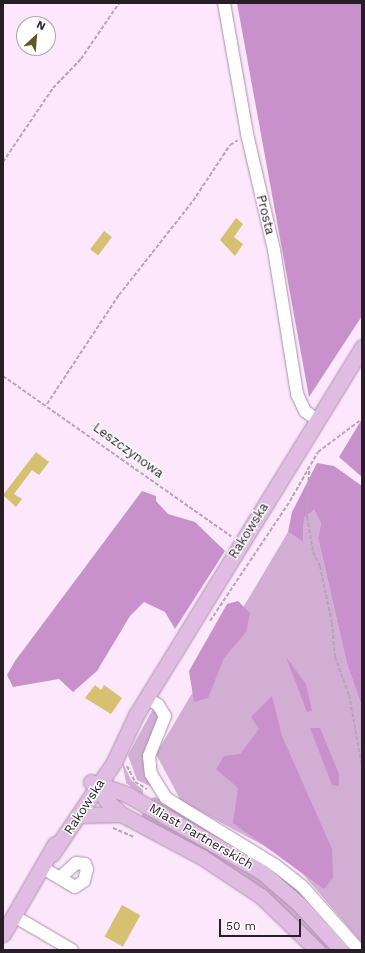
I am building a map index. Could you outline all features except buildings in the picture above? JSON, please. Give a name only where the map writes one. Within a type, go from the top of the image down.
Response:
[{"type":"main road","name":"Rakowska","points":[[52,854],[81,815],[94,784],[117,738],[136,715],[147,698],[362,347]]},
{"type":"main road","name":"Rakowska","points":[[3,934],[94,784],[120,761],[136,715]]},
{"type":"main road","name":"Miast Partnerskich","points":[[120,761],[115,779],[128,795]]},
{"type":"main road","name":"Miast Partnerskich","points":[[94,784],[128,795],[262,872],[299,904],[341,950]]},
{"type":"main road","name":"Miast Partnerskich","points":[[94,784],[106,800],[121,814],[242,882],[291,922],[317,950]]},
{"type":"main road","points":[[81,815],[121,814]]},
{"type":"street","name":"Prosta","points":[[224,3],[247,134],[274,250],[297,394],[305,411],[317,420]]},
{"type":"street","points":[[147,698],[158,705],[165,716],[149,756],[151,774],[166,798],[275,865],[302,886],[359,950]]},
{"type":"street","points":[[43,868],[75,887],[80,884],[87,874],[85,864],[76,864],[60,878]]},
{"type":"street","points":[[14,916],[72,950]]},
{"type":"path","points":[[3,162],[53,88],[81,59],[119,3]]},
{"type":"path","points":[[47,404],[119,295],[188,207],[230,144],[247,134]]},
{"type":"path","name":"Leszczynowa","points":[[3,376],[47,404],[241,543]]},
{"type":"path","points":[[208,623],[309,470],[318,452],[362,419]]},
{"type":"path","points":[[309,470],[307,517],[313,552],[320,566],[332,623],[335,657],[348,695],[362,766]]},
{"type":"path","points":[[120,761],[135,782],[150,790]]},
{"type":"path","points":[[127,833],[141,840]]},
{"type":"shaded area","points":[[237,3],[362,3],[362,316],[309,397]]},
{"type":"shaded area","points":[[362,419],[362,477],[339,457]]},
{"type":"shaded area","points":[[317,463],[334,466],[362,486],[362,707],[347,664],[318,538],[321,523],[314,510],[304,518],[303,542],[288,532],[292,512]]},
{"type":"shaded area","points":[[142,491],[156,496],[156,501],[168,514],[195,522],[225,551],[175,629],[165,612],[144,602],[130,616],[97,671],[73,692],[59,679],[13,687],[7,675],[15,661]]},
{"type":"shaded area","points":[[314,510],[321,523],[318,538],[347,664],[362,707],[362,943],[303,874],[270,849],[181,801],[156,754],[288,532],[303,542],[304,518]]},
{"type":"shaded area","points":[[238,601],[250,613],[246,632],[224,658],[208,698],[194,702],[189,671],[227,604]]},
{"type":"shaded area","points":[[286,657],[306,684],[312,711],[307,712]]},
{"type":"shaded area","points":[[272,696],[282,736],[332,849],[333,878],[324,889],[233,823],[238,788],[216,769],[224,756],[240,754],[259,729],[251,717]]},
{"type":"shaded area","points":[[154,707],[160,714],[150,745],[152,787],[137,780],[128,755]]},
{"type":"shaded area","points":[[310,728],[320,728],[339,774],[339,786],[332,785]]},
{"type":"shaded area","points":[[122,761],[131,780],[143,790],[143,795],[126,783]]},
{"type":"shaded area","points":[[155,797],[227,836],[302,892],[354,950],[348,950],[301,897],[241,851],[150,799]]},
{"type":"shaded area","points":[[144,810],[256,877],[295,909],[332,950],[324,950],[317,941],[141,817]]}]
